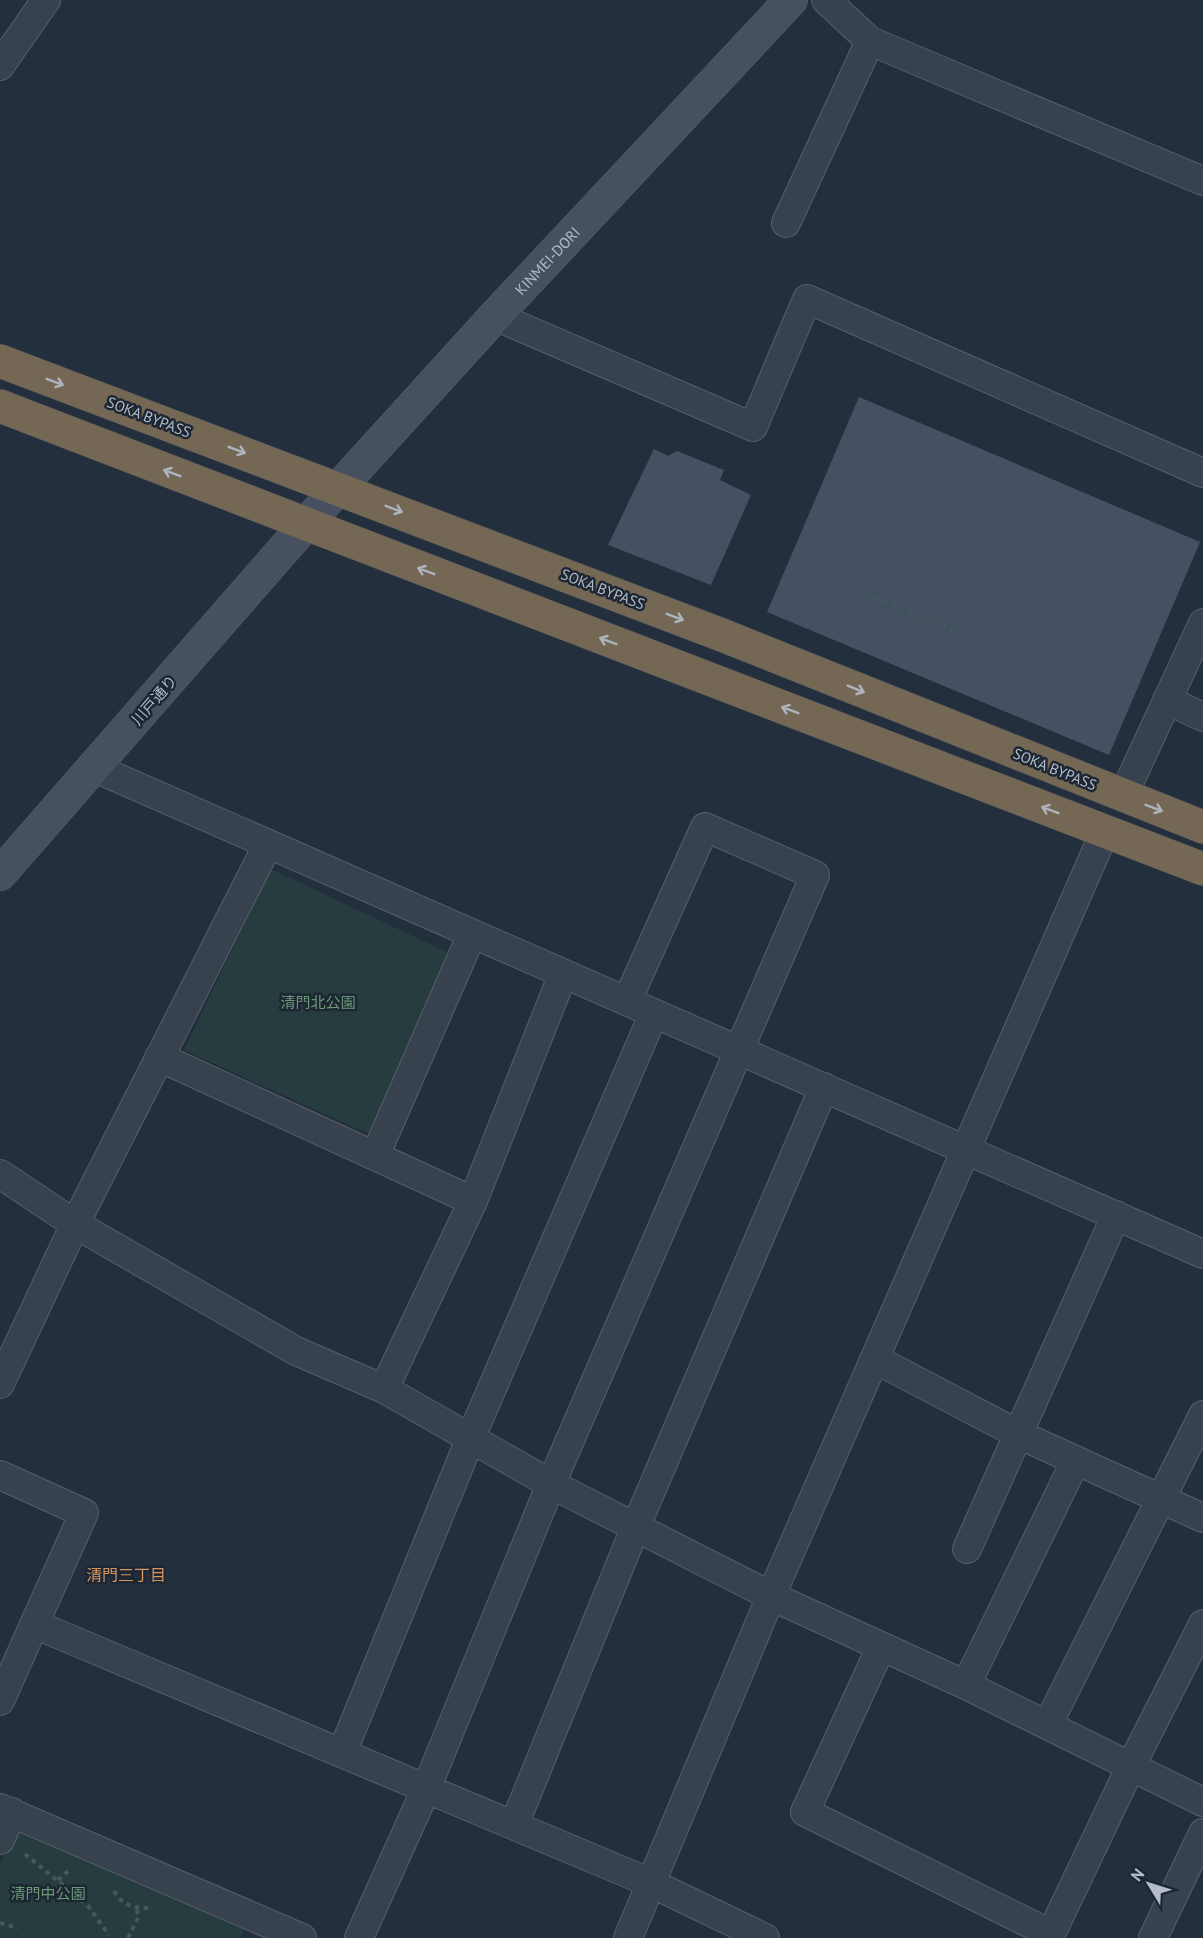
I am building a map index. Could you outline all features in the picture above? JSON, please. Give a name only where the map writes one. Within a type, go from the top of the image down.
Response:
[{"type":"highway","name":"SOKA BYPASS","points":[[0,361],[340,488],[722,635],[1203,827]]},
{"type":"highway","points":[[0,406],[1203,869]]},
{"type":"street","points":[[0,66],[46,0]]},
{"type":"street","name":"KINMEI-DORI","points":[[305,525],[495,316],[791,0]]},
{"type":"street","points":[[826,0],[870,40],[1203,181]]},
{"type":"street","points":[[786,223],[870,40]]},
{"type":"street","points":[[495,316],[753,427],[807,299],[1203,473]]},
{"type":"street","name":"川戸通り","points":[[0,874],[305,525]]},
{"type":"street","points":[[1123,796],[1203,623]]},
{"type":"street","points":[[1167,700],[1203,717]]},
{"type":"street","points":[[95,768],[966,1148],[1203,1254]]},
{"type":"street","points":[[359,1938],[426,1789],[550,1484],[816,875],[705,827],[627,1001]]},
{"type":"street","points":[[628,1938],[771,1596],[1105,831]]},
{"type":"street","points":[[0,1384],[75,1224],[268,844]]},
{"type":"street","points":[[375,1156],[472,934]]},
{"type":"street","points":[[384,1389],[473,1201],[563,974]]},
{"type":"street","points":[[342,1753],[471,1437],[654,1013]]},
{"type":"street","points":[[159,1057],[473,1201]]},
{"type":"street","points":[[514,1825],[636,1526],[824,1087]]},
{"type":"street","points":[[0,1174],[75,1224],[296,1351],[384,1389],[550,1484],[771,1596],[1048,1724],[1203,1802]]},
{"type":"street","points":[[967,1549],[1020,1435],[1116,1215]]},
{"type":"street","points":[[875,1359],[1020,1435],[1203,1518]]},
{"type":"street","points":[[1048,1724],[1203,1415]]},
{"type":"street","points":[[966,1685],[1076,1460]]},
{"type":"street","points":[[0,1475],[84,1513],[0,1701]]},
{"type":"street","points":[[34,1624],[514,1825],[651,1884],[765,1938]]},
{"type":"street","points":[[881,1647],[805,1812],[1051,1934],[1131,1766],[1203,1624]]},
{"type":"street","points":[[4,1823],[264,1931],[302,1938]]},
{"type":"street","points":[[1153,1938],[1203,1833]]},
{"type":"path","points":[[867,594],[963,635]]},
{"type":"path","points":[[4,1823],[21,1851],[88,1906],[109,1935]]},
{"type":"path","points":[[128,1938],[140,1916],[136,1908]]},
{"type":"path","points":[[0,1923],[18,1928]]},
{"type":"green space","name":"清門北公園","points":[[271,869],[451,954],[369,1134],[184,1050]]},
{"type":"green space","name":"清門中公園","points":[[15,1828],[244,1929],[241,1938],[0,1938],[0,1864]]},
{"type":"building","points":[[859,397],[1200,542],[1109,755],[767,612]]},
{"type":"building","points":[[654,449],[668,456],[677,451],[724,470],[720,480],[751,495],[711,585],[608,545]]},
{"type":"district","name":"清門三丁目","points":[[126,1575]]}]
